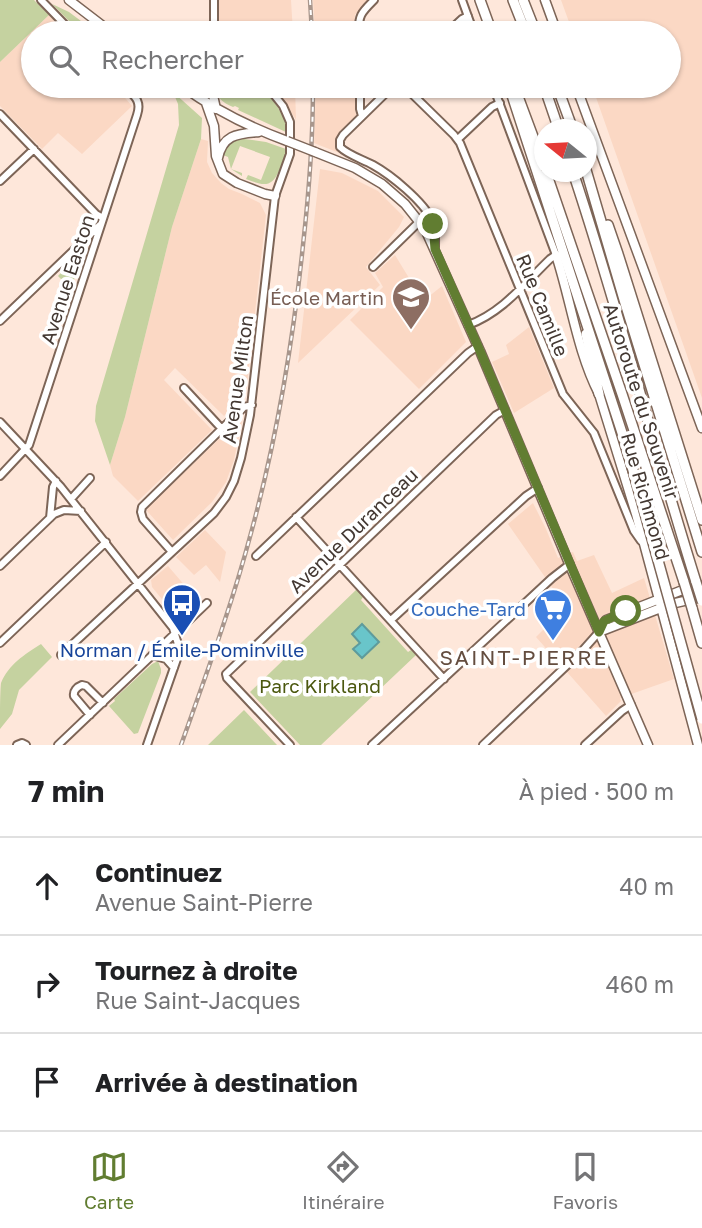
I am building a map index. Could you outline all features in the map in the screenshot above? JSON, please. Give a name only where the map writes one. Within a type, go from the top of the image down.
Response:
[{"type":"highway","points":[[480,0],[488,21]]},
{"type":"highway","points":[[513,0],[521,21]]},
{"type":"highway","points":[[523,0],[531,21]]},
{"type":"highway","points":[[515,98],[626,445],[702,719]]},
{"type":"highway","points":[[516,98],[534,142]]},
{"type":"highway","points":[[548,98],[555,119]]},
{"type":"highway","points":[[561,98],[569,119]]},
{"type":"highway","name":"Autoroute du Souvenir","points":[[549,182],[622,394],[702,643]]},
{"type":"highway","name":"Autoroute du Souvenir","points":[[576,182],[702,599]]},
{"type":"highway","points":[[590,182],[702,552]]},
{"type":"highway","points":[[591,182],[618,254],[702,520]]},
{"type":"highway","points":[[581,309],[599,394]]},
{"type":"main road","points":[[69,0],[96,21]]},
{"type":"main road","points":[[545,0],[553,21]]},
{"type":"main road","points":[[200,98],[262,132],[347,164],[372,177],[400,198],[419,221],[435,249],[478,346],[648,745]]},
{"type":"main road","points":[[214,98],[216,109]]},
{"type":"main road","points":[[580,98],[702,428]]},
{"type":"main road","points":[[206,103],[214,126],[215,152],[223,174],[233,181],[275,196]]},
{"type":"main road","points":[[218,164],[219,152],[228,139],[241,134],[262,132]]},
{"type":"main road","name":"Rue Richmond","points":[[556,255],[586,364],[599,394],[643,544],[698,745]]},
{"type":"main road","points":[[599,632],[699,584]]},
{"type":"main road","points":[[660,603],[702,599]]},
{"type":"street","points":[[41,0],[61,21]]},
{"type":"street","points":[[214,0],[214,21]]},
{"type":"street","points":[[359,21],[360,15],[374,0]]},
{"type":"street","points":[[462,0],[470,21]]},
{"type":"street","points":[[460,21],[468,16]]},
{"type":"street","name":"Avenue Easton","points":[[0,475],[27,449],[139,108],[135,98]]},
{"type":"street","name":"Avenue Milton","points":[[61,655],[214,513],[229,492],[239,464],[252,405],[275,196],[289,157],[291,125],[277,98]]},
{"type":"street","points":[[360,98],[362,116]]},
{"type":"street","points":[[381,98],[345,133],[339,143],[342,150],[385,172],[417,201],[433,222],[435,249]]},
{"type":"street","name":"Rue Camille","points":[[416,98],[458,139],[563,394],[595,435],[635,533],[643,544]]},
{"type":"street","points":[[468,326],[496,311],[556,255],[498,98]]},
{"type":"street","points":[[458,139],[492,107],[500,103]]},
{"type":"street","points":[[0,114],[102,221],[0,321]]},
{"type":"street","points":[[0,181],[34,149]]},
{"type":"street","points":[[373,267],[419,221]]},
{"type":"street","points":[[256,556],[478,346]]},
{"type":"street","points":[[184,388],[222,429]]},
{"type":"street","points":[[172,552],[144,519],[141,512],[145,503],[244,407],[252,405]]},
{"type":"street","name":"Avenue Duranceau","points":[[290,745],[226,677],[228,671],[496,415],[505,410]]},
{"type":"street","points":[[0,422],[56,481],[170,622],[176,633],[178,648],[174,668],[147,745]]},
{"type":"street","points":[[71,499],[90,478]]},
{"type":"street","points":[[50,518],[56,481]]},
{"type":"street","points":[[391,620],[538,488]]},
{"type":"street","points":[[0,566],[60,511],[81,511]]},
{"type":"street","points":[[296,517],[444,678]]},
{"type":"street","points":[[0,643],[106,541]]},
{"type":"street","points":[[372,745],[570,564]]},
{"type":"street","points":[[62,744],[207,603]]},
{"type":"street","points":[[483,745],[599,632]]},
{"type":"street","points":[[152,655],[166,659],[174,668]]},
{"type":"street","points":[[90,715],[74,696],[78,687],[86,686],[103,703]]},
{"type":"street","points":[[585,745],[631,705]]},
{"type":"street","points":[[17,745],[26,745]]},
{"type":"shaded area","points":[[219,0],[291,0],[292,21],[219,21]]},
{"type":"shaded area","points":[[313,0],[368,0],[355,15],[355,21],[314,21]]},
{"type":"shaded area","points":[[561,0],[702,0],[702,398],[596,98],[681,98],[681,21],[569,21]]},
{"type":"shaded area","points":[[49,15],[55,21],[43,21]]},
{"type":"shaded area","points":[[21,42],[21,98],[125,98],[132,106],[82,154],[58,133],[42,149],[0,106],[0,62]]},
{"type":"shaded area","points":[[282,98],[295,98],[296,120]]},
{"type":"shaded area","points":[[316,98],[355,98],[356,117],[336,138],[336,146],[342,154],[314,143]]},
{"type":"shaded area","points":[[201,139],[208,141],[207,162],[212,173],[229,189],[260,203],[266,215],[246,393],[224,416],[175,368],[164,380],[212,430],[138,501],[113,476],[110,465],[125,417],[172,227]]},
{"type":"shaded area","points":[[320,169],[342,173],[378,191],[404,217],[366,267],[380,285],[298,363]]},
{"type":"shaded area","name":"École Martin","points":[[395,255],[423,301],[442,286],[466,342],[419,389],[350,320],[383,287],[375,273]]},
{"type":"shaded area","points":[[529,327],[554,388],[514,413],[492,362],[509,354],[506,345]]},
{"type":"shaded area","points":[[243,416],[234,460],[226,482],[212,502],[173,540],[147,511],[148,507]]},
{"type":"shaded area","points":[[533,503],[558,558],[573,552],[577,561],[594,555],[612,593],[644,578],[674,679],[620,698],[621,701],[606,716],[536,637],[562,615],[554,590],[508,524]]},
{"type":"shaded area","points":[[205,530],[226,552],[220,582],[206,565],[194,575],[176,557]]},
{"type":"shaded area","points":[[168,566],[199,602],[179,620],[152,587],[151,580]]},
{"type":"green space","points":[[0,0],[34,0],[49,15],[43,21],[21,21],[21,42],[0,62]]},
{"type":"green space","points":[[52,4],[81,21],[69,21]]},
{"type":"green space","points":[[176,98],[180,98],[202,118],[201,139],[172,227],[125,417],[110,465],[95,421],[96,406],[179,125]]},
{"type":"green space","points":[[220,98],[270,98],[281,113],[288,133],[238,110],[239,108]]},
{"type":"green space","points":[[237,138],[266,142],[286,149],[276,177],[269,183],[261,184],[246,179],[248,175],[261,180],[270,157],[240,146],[231,169],[228,157],[223,155],[227,145]]},
{"type":"green space","points":[[85,247],[71,289],[58,276]]},
{"type":"green space","name":"Parc Kirkland","points":[[357,589],[363,597],[361,600],[408,652],[411,650],[416,655],[321,745],[300,745],[250,692]]},
{"type":"green space","points":[[41,644],[52,657],[19,690],[12,714],[0,729],[1,683],[4,676],[23,656]]},
{"type":"green space","points":[[158,661],[161,673],[138,733],[134,734],[109,706]]},
{"type":"green space","name":"Parc Kirkland","points":[[244,710],[277,745],[208,745]]},
{"type":"water","points":[[362,624],[379,642],[362,658],[353,649],[360,643],[352,634]]},
{"type":"railway","points":[[310,0],[311,21]]},
{"type":"railway","points":[[181,745],[244,560],[276,426],[294,318],[305,225],[313,98]]},
{"type":"place","name":"École Martin","points":[[411,331]]},
{"type":"place","name":"Norman / Émile-Pominville","points":[[182,637]]},
{"type":"place","name":"Couche-Tard","points":[[553,642]]},
{"type":"district","name":"SAINT-PIERRE","points":[[524,657]]},
{"type":"route","points":[[433,224],[435,249],[599,632],[604,621],[626,611]]}]
